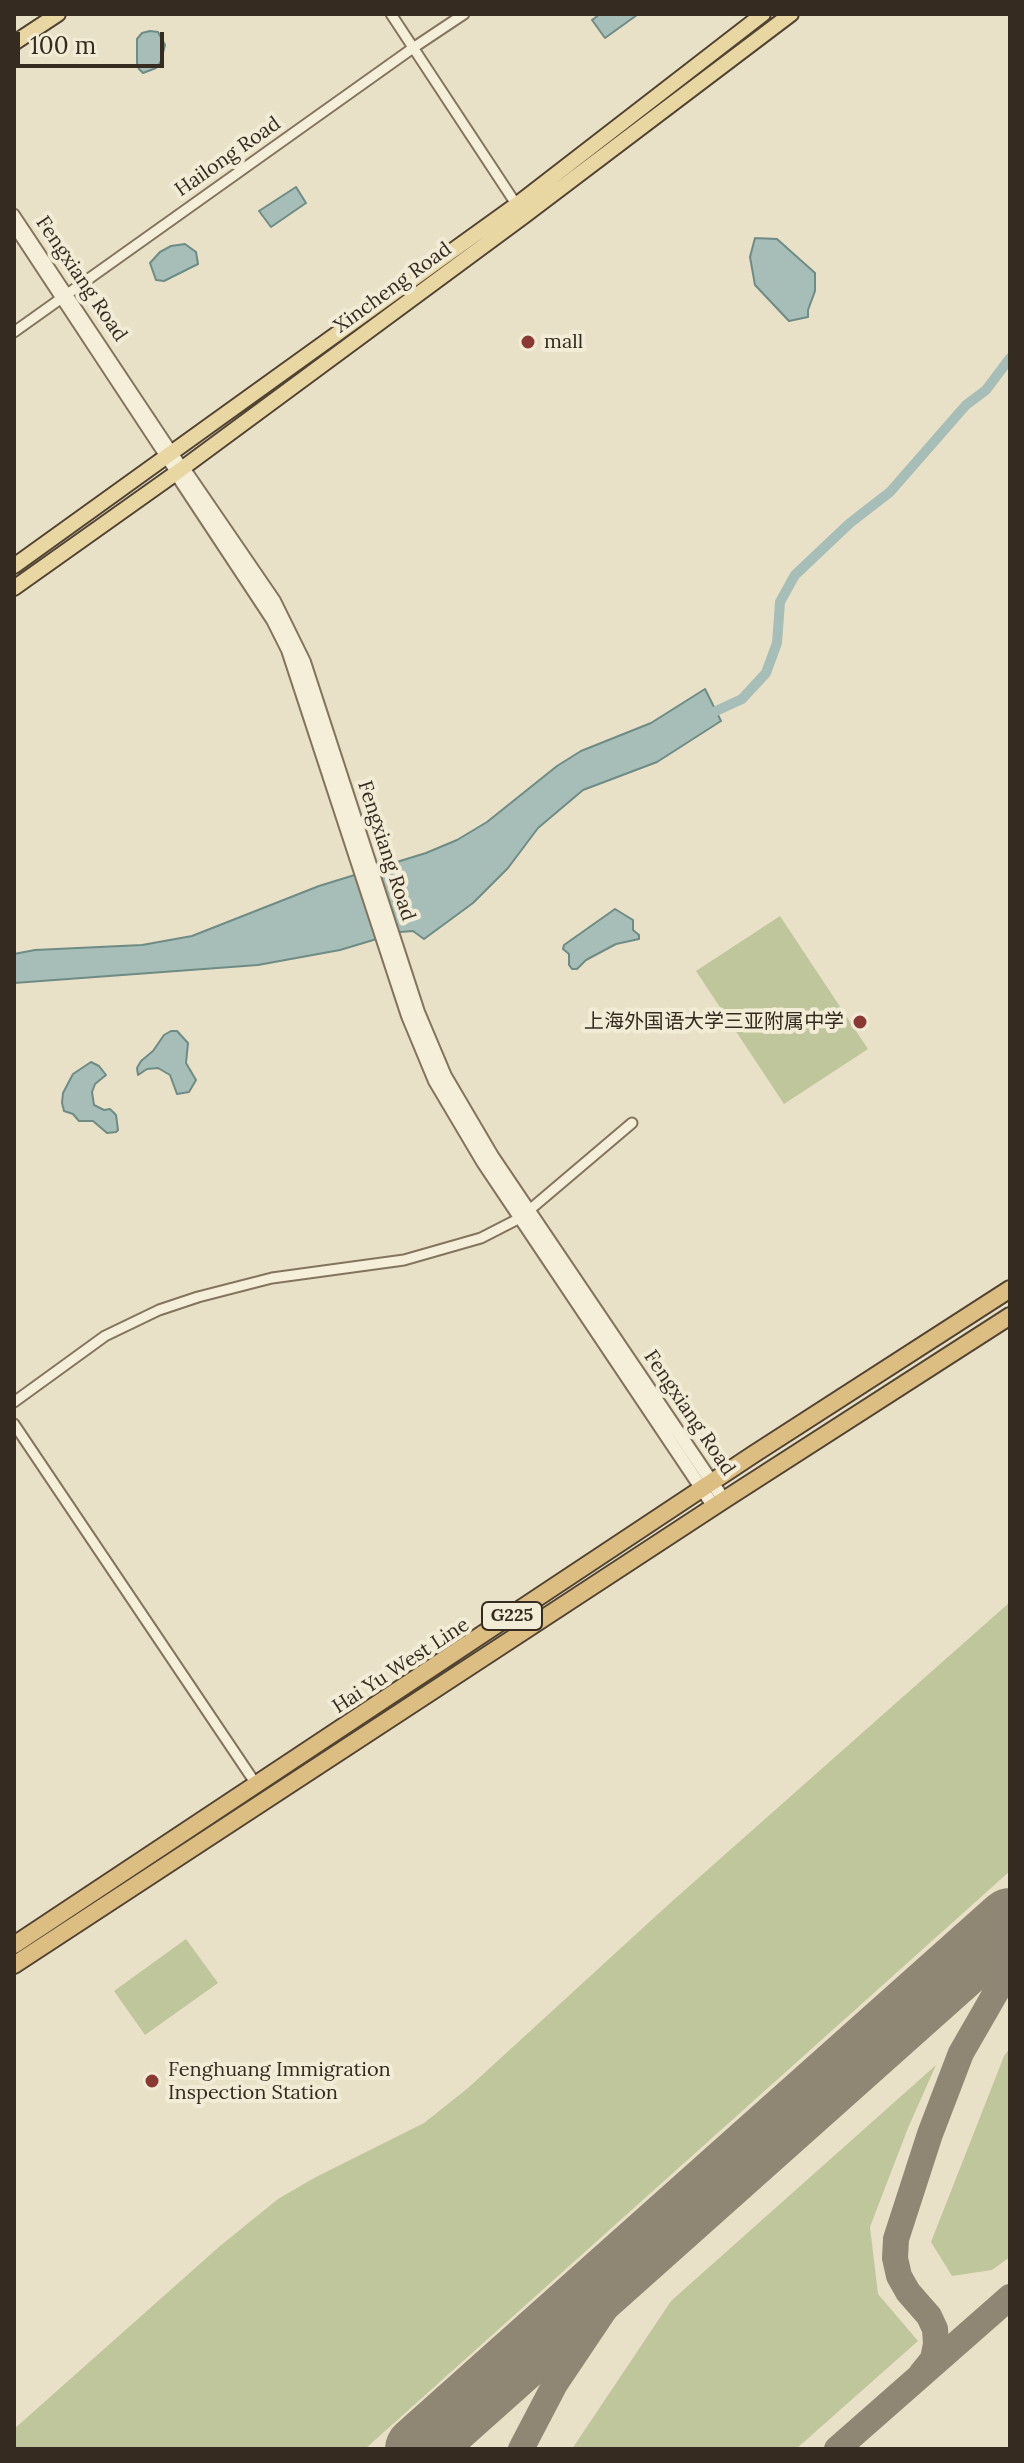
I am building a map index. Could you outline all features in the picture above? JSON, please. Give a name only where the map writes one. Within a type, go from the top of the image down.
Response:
[{"type":"highway","name":"Hai Yu West Line","points":[[17,1953],[256,1784],[707,1485],[1010,1289]]},
{"type":"highway","name":"Hai Yu West Line","points":[[17,1953],[1010,1316]]},
{"type":"main road","points":[[14,43],[58,14]]},
{"type":"main road","name":"Xincheng Road","points":[[14,588],[180,470],[520,210],[763,14]]},
{"type":"main road","name":"Xincheng Road","points":[[14,566],[520,210],[791,14]]},
{"type":"street","points":[[391,14],[520,210]]},
{"type":"street","name":"Hailong Road","points":[[14,332],[464,14]]},
{"type":"street","name":"Fengxiang Road","points":[[14,214],[63,296]]},
{"type":"street","name":"Fengxiang Road","points":[[14,227],[180,470],[273,620],[288,650],[389,941],[445,1076],[524,1214],[719,1503]]},
{"type":"street","points":[[14,1402],[69,1359],[105,1336],[159,1310],[272,1278],[404,1260],[481,1238],[524,1214],[632,1123]]},
{"type":"street","points":[[14,1424],[256,1784]]},
{"type":"green space","points":[[780,916],[868,1049],[784,1104],[696,971]]},
{"type":"green space","points":[[1010,1602],[1010,1871],[365,2449],[14,2449],[14,2429],[220,2246],[278,2199],[424,2123],[468,2088],[669,1904]]},
{"type":"green space","points":[[186,1939],[218,1983],[145,2035],[114,1991]]},
{"type":"green space","points":[[1010,2048],[1010,2257],[992,2270],[952,2276],[931,2242],[1004,2056]]},
{"type":"green space","points":[[936,2065],[870,2227],[878,2294],[918,2341],[796,2449],[572,2449],[671,2301]]},
{"type":"water","points":[[600,14],[637,15],[605,38],[592,20]]},
{"type":"water","points":[[158,32],[165,45],[156,68],[143,73],[137,63],[137,39],[142,33]]},
{"type":"water","points":[[296,187],[306,203],[271,227],[259,211]]},
{"type":"water","points":[[755,238],[777,239],[815,273],[815,291],[808,317],[789,321],[755,285],[750,257]]},
{"type":"water","points":[[185,244],[196,252],[198,264],[164,281],[156,280],[150,263],[171,246]]},
{"type":"water","points":[[705,689],[721,721],[657,762],[583,790],[538,828],[508,868],[473,903],[424,939],[413,931],[400,932],[340,950],[258,965],[14,983],[14,954],[35,950],[142,945],[192,936],[319,886],[426,853],[457,840],[487,822],[557,766],[581,751],[651,723]]},
{"type":"water","points":[[615,909],[633,920],[633,930],[639,939],[616,944],[586,960],[577,969],[572,969],[564,945]]},
{"type":"water","points":[[171,1031],[177,1031],[188,1043],[186,1063],[196,1080],[189,1092],[177,1094],[170,1075],[158,1068],[147,1069],[138,1075],[137,1068],[141,1061]]},
{"type":"water","points":[[91,1062],[106,1075],[95,1084],[92,1092],[94,1105],[104,1110],[110,1109],[116,1115],[116,1132],[107,1133],[93,1121],[79,1121],[73,1114],[64,1111],[63,1093],[73,1074]]},
{"type":"waterway","points":[[703,717],[742,699],[766,673],[777,643],[780,602],[795,575],[850,523],[890,492],[966,405],[986,390],[1010,358]]},
{"type":"taxiway","points":[[921,2374],[933,2359],[935,2329],[899,2276],[895,2258],[896,2239],[930,2134],[961,2053],[1010,1968]]},
{"type":"taxiway","points":[[521,2449],[555,2384],[614,2296],[661,2240],[711,2188]]},
{"type":"taxiway","points":[[837,2449],[1010,2297]]},
{"type":"runway","points":[[418,2449],[1010,1921]]},
{"type":"place","name":"mall","points":[[528,342]]},
{"type":"place","name":"上海外国语大学三亚附属中学","points":[[860,1022]]},
{"type":"place","name":"Fenghuang Immigration Inspection Station","points":[[152,2081]]}]
